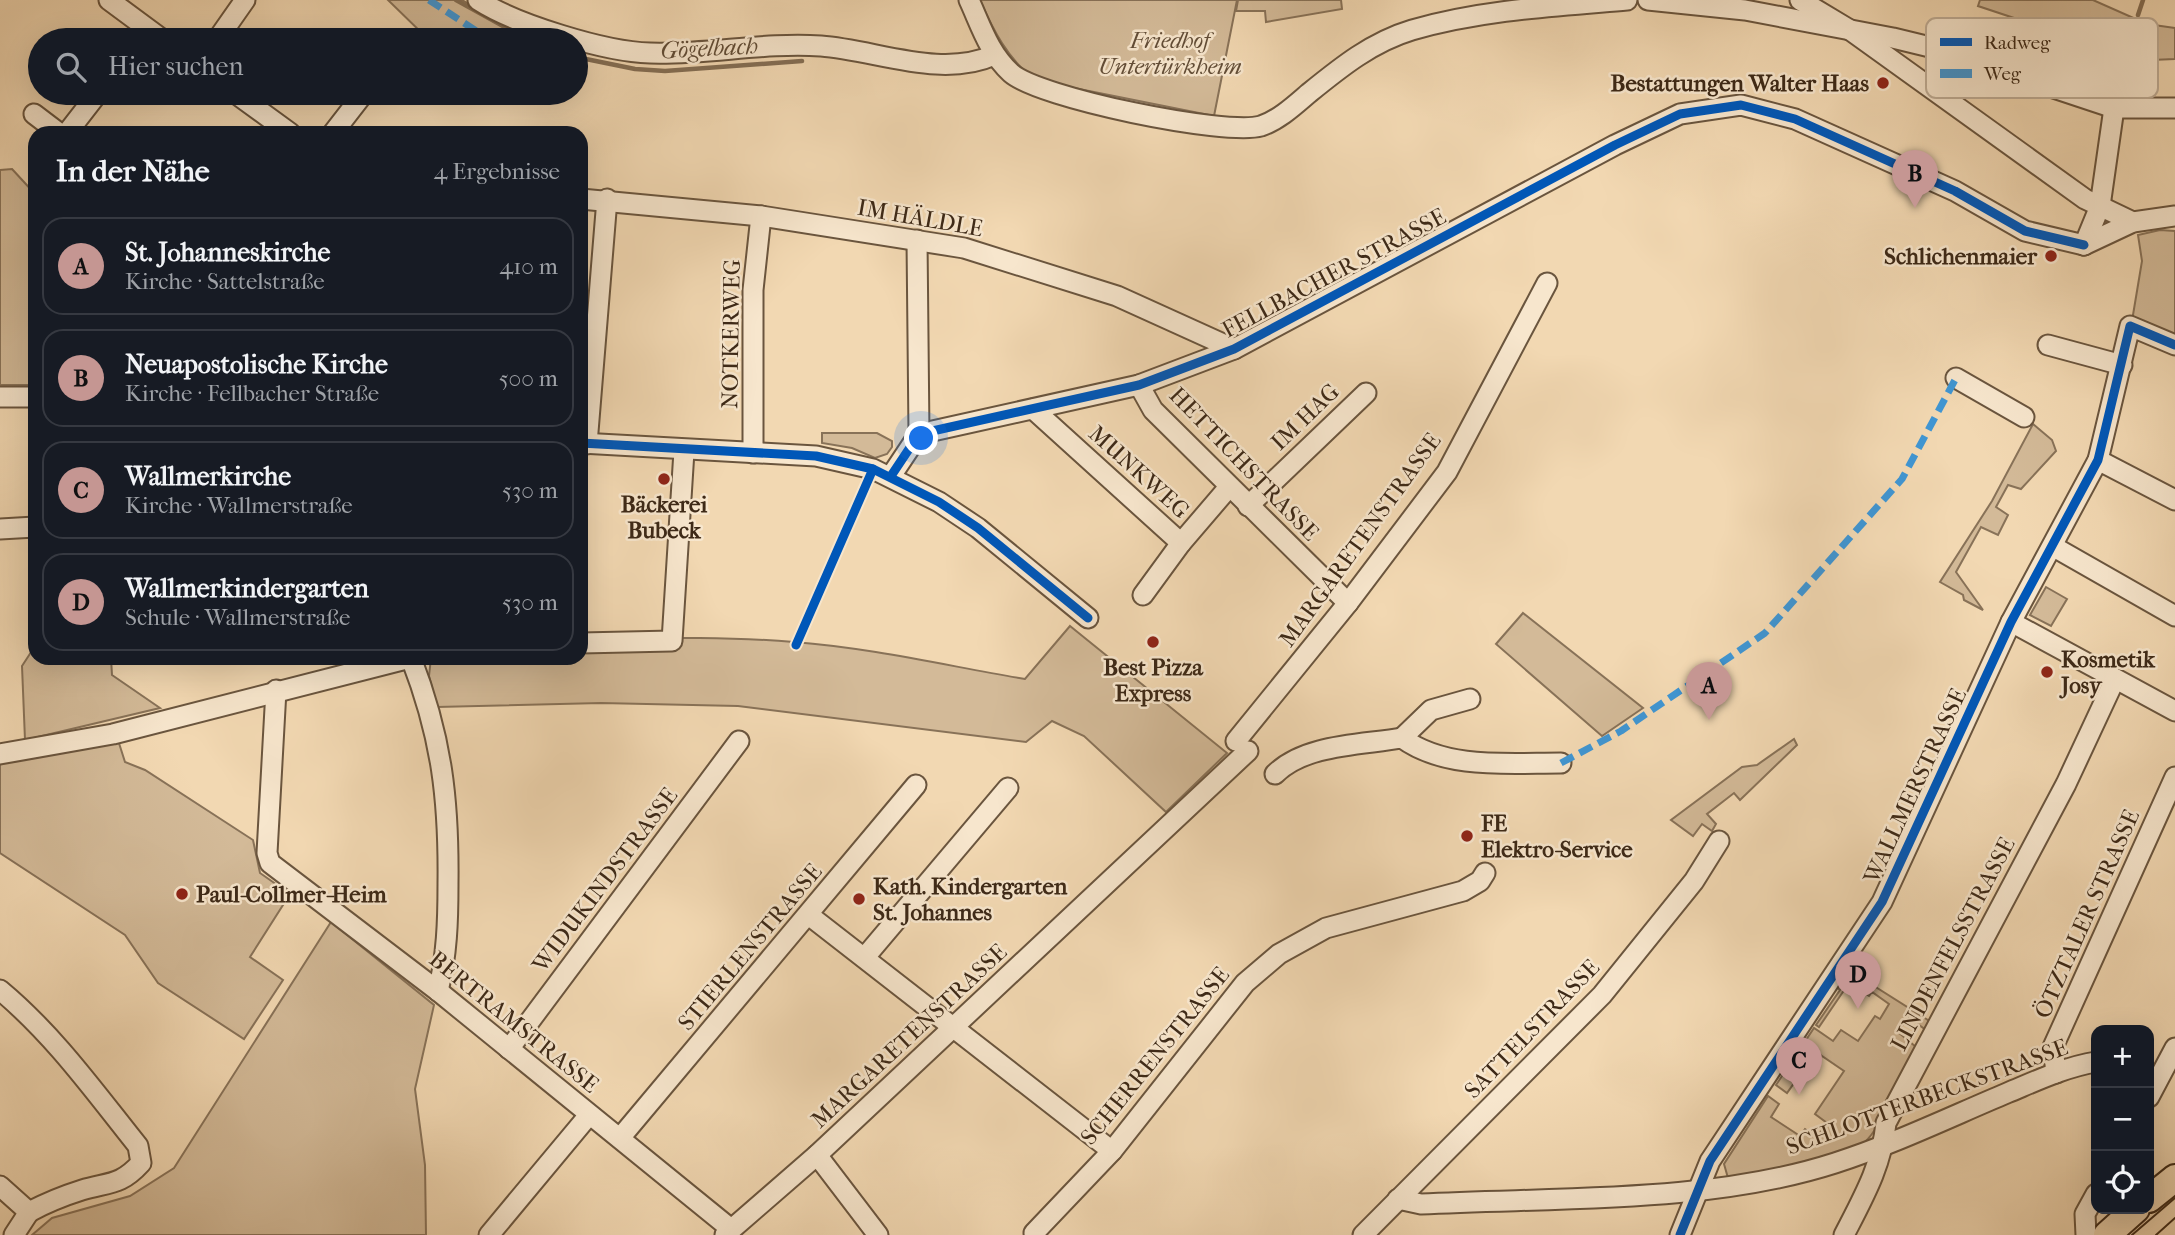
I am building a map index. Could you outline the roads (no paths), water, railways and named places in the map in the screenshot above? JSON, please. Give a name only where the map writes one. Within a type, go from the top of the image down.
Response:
[{"type":"main road","points":[[2154,1195],[2175,1178]]},
{"type":"main road","points":[[2107,1235],[2130,1214]]},
{"type":"street","points":[[109,0],[140,28]]},
{"type":"street","points":[[225,28],[245,0]]},
{"type":"street","points":[[478,0],[521,21],[544,28]]},
{"type":"street","points":[[969,0],[993,55],[1013,75],[1053,94],[1212,127],[1240,129],[1263,125],[1274,119],[1349,61],[1381,42],[1411,31],[1536,8],[1627,0]]},
{"type":"street","points":[[1648,0],[1751,5],[1788,4],[1793,0]]},
{"type":"street","points":[[1800,0],[1850,30],[1926,85]]},
{"type":"street","points":[[1751,5],[1926,46]]},
{"type":"street","points":[[588,41],[648,53],[820,46],[958,66],[993,55]]},
{"type":"street","points":[[1909,73],[1909,62],[1914,53],[1926,48]]},
{"type":"street","points":[[1945,98],[2100,206],[2133,222]]},
{"type":"street","points":[[2084,98],[2114,108],[2175,108]]},
{"type":"street","points":[[72,126],[89,105]]},
{"type":"street","points":[[252,105],[280,126]]},
{"type":"street","points":[[338,126],[355,105]]},
{"type":"street","name":"FELLBACHER STRASSE","points":[[919,434],[1139,385],[1234,349],[1615,145],[1680,114],[1741,105],[1795,119],[1955,191],[2025,231],[2084,245]]},
{"type":"street","points":[[2084,245],[2100,206],[2114,108]]},
{"type":"street","points":[[34,114],[50,126]]},
{"type":"street","name":"IM HÄLDLE","points":[[588,199],[761,216],[917,240],[996,257],[1117,296],[1234,349]]},
{"type":"street","points":[[588,401],[607,199]]},
{"type":"street","name":"NOTKERWEG","points":[[753,453],[753,290],[761,216]]},
{"type":"street","points":[[2084,245],[2133,222],[2175,216]]},
{"type":"street","points":[[891,476],[919,434],[917,240]]},
{"type":"street","name":"MARGARETENSTRASSE","points":[[728,1232],[817,1155],[953,1029],[1242,746],[1447,472],[1548,283]]},
{"type":"street","name":"WALLMERSTRASSE","points":[[1680,1235],[1710,1161],[1882,902],[2011,622],[2054,547],[2098,460],[2130,326],[2175,345]]},
{"type":"street","points":[[2048,345],[2122,365]]},
{"type":"street","points":[[1956,378],[2024,417]]},
{"type":"street","name":"HETTICHSTRASSE","points":[[1139,385],[1153,410],[1348,603]]},
{"type":"street","name":"IM HAG","points":[[1248,506],[1366,393]]},
{"type":"street","points":[[0,397],[28,397]]},
{"type":"street","name":"MUNKWEG","points":[[1033,409],[1181,543]]},
{"type":"street","points":[[588,443],[846,461],[891,476],[978,528],[1088,618]]},
{"type":"street","points":[[588,643],[672,641],[684,451]]},
{"type":"street","points":[[2098,460],[2175,500]]},
{"type":"street","points":[[1143,594],[1181,543],[1229,487]]},
{"type":"street","points":[[0,529],[28,527]]},
{"type":"street","points":[[2054,547],[2175,616]]},
{"type":"street","points":[[2011,622],[2175,711]]},
{"type":"street","points":[[0,754],[113,734],[381,665]]},
{"type":"street","points":[[413,665],[444,771],[449,818],[448,952],[438,991]]},
{"type":"street","name":"LINDENFELSSTRASSE","points":[[1843,1235],[1871,1185],[1884,1144],[1886,1123],[2066,784],[2115,679]]},
{"type":"street","name":"BERTRAMSTRASSE","points":[[276,690],[267,853],[270,863],[278,872],[438,991],[620,1138],[728,1232]]},
{"type":"street","points":[[1276,774],[1287,762],[1304,755],[1402,738],[1431,710],[1470,699]]},
{"type":"street","points":[[1402,738],[1420,751],[1454,759],[1561,763]]},
{"type":"street","name":"WIDUKINDSTRASSE","points":[[509,1049],[739,741]]},
{"type":"street","name":"ÖTZTALER STRASSE","points":[[2056,1073],[2053,1047],[2175,777]]},
{"type":"street","name":"STIERLENSTRASSE","points":[[620,1138],[810,916],[916,785]]},
{"type":"street","points":[[865,957],[1008,788]]},
{"type":"street","name":"SATTELSTRASSE","points":[[1363,1235],[1602,995],[1694,881],[1719,841]]},
{"type":"street","name":"SCHERRENSTRASSE","points":[[1034,1234],[1112,1151],[1245,983],[1279,954],[1326,928],[1463,891],[1480,881],[1485,873]]},
{"type":"street","points":[[810,916],[1112,1151]]},
{"type":"street","points":[[0,990],[32,1017],[54,1042],[138,1146],[141,1163],[130,1176],[112,1185],[76,1192],[29,1212],[14,1235]]},
{"type":"street","points":[[2154,1088],[2175,1048]]},
{"type":"street","name":"SCHLOTTERBECKSTRASSE","points":[[1398,1199],[1420,1204],[1699,1190],[1793,1175],[1884,1144],[2056,1073],[2091,1063]]},
{"type":"street","points":[[489,1235],[589,1115]]},
{"type":"street","name":"MARGARETENSTRASSE","points":[[817,1155],[878,1235]]},
{"type":"street","points":[[0,1186],[29,1212]]},
{"type":"street","points":[[2085,1235],[2085,1214],[2091,1203]]},
{"type":"waterway","name":"Gögelbach","points":[[456,0],[506,28]]},
{"type":"waterway","points":[[2138,15],[2143,0]]},
{"type":"waterway","name":"Gögelbach","points":[[588,59],[635,69],[665,71],[802,61]]},
{"type":"tram line","points":[[2132,1235],[2175,1198]]},
{"type":"tram line","points":[[2156,1235],[2175,1218]]},
{"type":"place","name":"Bestattungen Walter Haas","points":[[1883,83]]},
{"type":"place","name":"Neuapostolische Kirche","points":[[1915,208]]},
{"type":"place","name":"Schlichenmaier","points":[[2051,256]]},
{"type":"place","name":"Bäckerei Bubeck","points":[[664,479]]},
{"type":"place","name":"Best Pizza Express","points":[[1153,642]]},
{"type":"place","name":"Kosmetik Josy","points":[[2047,672]]},
{"type":"place","name":"St. Johanneskirche","points":[[1709,720]]},
{"type":"place","name":"FE Elektro-Service","points":[[1467,836]]},
{"type":"place","name":"Paul-Collmer-Heim","points":[[182,894]]},
{"type":"place","name":"Kath. Kindergarten St. Johannes","points":[[859,899]]},
{"type":"place","name":"Wallmerkindergarten","points":[[1858,1009]]},
{"type":"place","name":"Wallmerkirche","points":[[1799,1095]]},
{"type":"park label","name":"Friedhof Untertürkheim","points":[[1170,53]]}]
